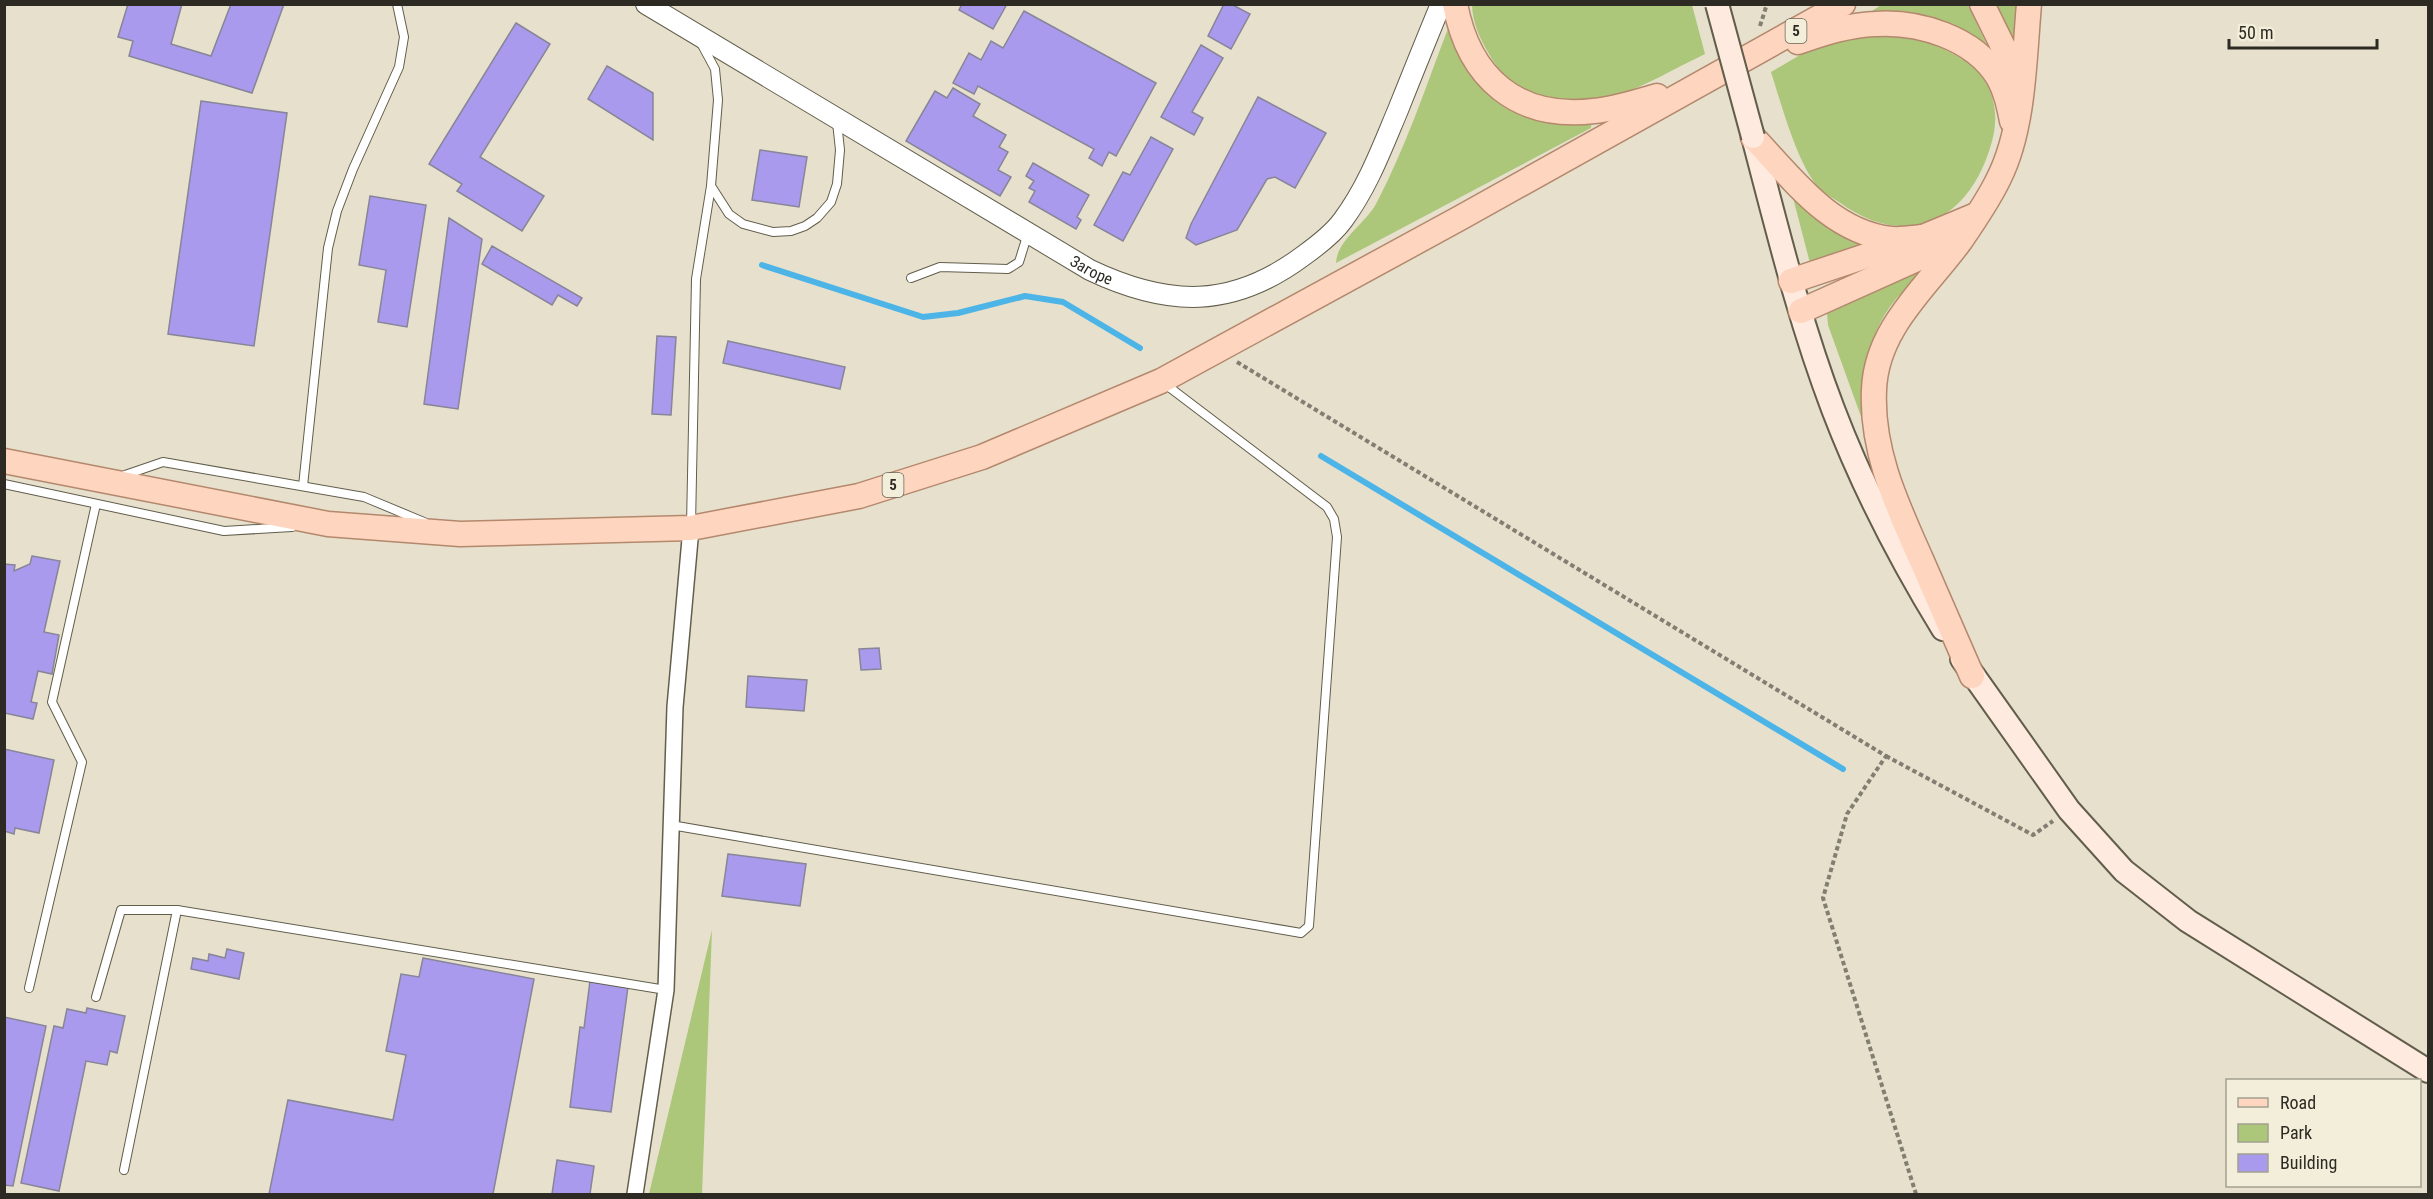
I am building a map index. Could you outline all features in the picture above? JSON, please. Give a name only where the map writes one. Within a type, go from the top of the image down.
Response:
[{"type":"main road","points":[[1455,4],[1465,41],[1484,73],[1497,86],[1527,105],[1562,112],[1596,111],[1622,107],[1697,85]]},
{"type":"main road","points":[[1718,4],[1791,281],[1833,407],[1858,469],[1922,594],[1972,676],[2069,810],[2124,871],[2188,921],[2428,1071]]},
{"type":"main road","name":"5","points":[[4,461],[328,524],[450,533],[691,528],[870,493],[982,457],[1161,381],[1843,4]]},
{"type":"main road","points":[[1982,4],[2021,83]]},
{"type":"main road","points":[[1972,676],[1889,488],[1874,420],[1874,390],[1881,351],[1902,314],[1961,239],[1990,196],[2003,170],[2014,132],[2029,4]]},
{"type":"main road","points":[[1749,58],[1837,29],[1857,26],[1896,24],[1935,31],[1972,51],[1997,76],[2006,94],[2014,132]]},
{"type":"main road","points":[[1753,137],[1816,203],[1845,225],[1877,237],[1894,240],[1923,237]]},
{"type":"main road","points":[[1791,281],[1923,237],[1976,215]]},
{"type":"main road","points":[[1801,311],[1961,239]]},
{"type":"street","name":"Загоре","points":[[646,4],[1090,270],[1116,283],[1146,293],[1207,297],[1238,291],[1267,279],[1318,244],[1342,222],[1376,165],[1441,4]]},
{"type":"street","points":[[635,1194],[666,990],[675,707],[691,528]]},
{"type":"lane","points":[[303,486],[328,248],[337,211],[353,169],[399,67],[404,37],[397,4]]},
{"type":"lane","points":[[691,528],[696,279],[711,186],[718,100],[714,69],[696,34]]},
{"type":"lane","points":[[711,186],[729,214],[743,224],[774,232],[791,231],[805,226],[817,218],[831,202],[837,184],[840,150],[837,119]]},
{"type":"lane","points":[[911,278],[940,267],[1008,269],[1019,262],[1028,233]]},
{"type":"lane","points":[[671,825],[1301,933],[1306,930],[1309,926],[1337,537],[1334,519],[1327,507],[1161,381]]},
{"type":"lane","points":[[108,481],[163,462],[364,497],[450,533]]},
{"type":"lane","points":[[4,484],[224,531],[328,524]]},
{"type":"lane","points":[[29,988],[82,762],[52,702],[96,504]]},
{"type":"lane","points":[[96,997],[121,910],[177,910],[666,990]]},
{"type":"lane","points":[[124,1170],[177,910]]},
{"type":"path","points":[[1218,351],[1886,756],[2033,835],[2069,810]]},
{"type":"path","points":[[1886,756],[1847,814],[1823,898],[1916,1194]]},
{"type":"green space","points":[[1472,4],[1692,5],[1705,54],[1614,97],[1580,101],[1553,99],[1529,93],[1508,80],[1488,53],[1478,33]]},
{"type":"green space","points":[[1881,5],[1968,5],[1992,56],[1869,13]]},
{"type":"green space","points":[[1995,5],[2020,5],[2013,45]]},
{"type":"green space","points":[[1449,26],[1474,76],[1485,91],[1501,105],[1511,111],[1543,122],[1567,124],[1592,119],[1591,128],[1336,263],[1346,239],[1371,211],[1387,182]]},
{"type":"green space","points":[[1866,33],[1913,38],[1946,50],[1976,69],[1994,102],[1995,125],[1990,149],[1973,185],[1959,203],[1942,216],[1923,224],[1903,226],[1882,223],[1861,215],[1820,189],[1804,166],[1797,150],[1771,72],[1822,42]]},
{"type":"green space","points":[[1791,190],[1877,244],[1810,263]]},
{"type":"green space","points":[[1931,263],[1896,299],[1885,315],[1871,347],[1867,382],[1868,436],[1828,325],[1827,313],[1833,307]]},
{"type":"green space","points":[[712,930],[702,1194],[649,1194]]},
{"type":"building","points":[[128,4],[182,4],[171,44],[211,56],[231,4],[284,4],[252,93],[129,56],[133,41],[118,37]]},
{"type":"building","points":[[962,4],[1007,4],[993,29],[959,10]]},
{"type":"building","points":[[1224,4],[1231,4],[1250,14],[1231,49],[1208,36]]},
{"type":"building","points":[[1024,11],[1156,83],[1116,156],[1109,152],[1102,166],[1089,158],[1094,149],[978,86],[974,94],[953,83],[969,53],[981,60],[991,41],[1003,48]]},
{"type":"building","points":[[516,23],[550,44],[480,157],[544,196],[522,231],[457,191],[462,184],[429,164]]},
{"type":"building","points":[[1201,45],[1223,58],[1192,112],[1203,118],[1194,135],[1161,117]]},
{"type":"building","points":[[607,66],[653,93],[653,140],[588,99]]},
{"type":"building","points":[[953,88],[980,104],[973,116],[1006,135],[999,147],[1008,152],[998,170],[1011,177],[1000,196],[906,141],[935,91],[947,98]]},
{"type":"building","points":[[1258,97],[1326,133],[1295,188],[1275,177],[1267,179],[1237,230],[1196,245],[1186,238],[1191,224]]},
{"type":"building","points":[[201,101],[287,113],[254,346],[168,334]]},
{"type":"building","points":[[1151,137],[1173,149],[1123,241],[1094,225],[1123,172],[1130,175]]},
{"type":"building","points":[[760,150],[807,157],[799,207],[752,200]]},
{"type":"building","points":[[1033,163],[1089,195],[1077,217],[1081,220],[1076,229],[1029,202],[1035,191],[1029,188],[1034,181],[1026,176]]},
{"type":"building","points":[[370,196],[426,205],[407,327],[378,322],[386,270],[359,265]]},
{"type":"building","points":[[449,218],[482,239],[458,409],[424,404]]},
{"type":"building","points":[[492,246],[582,298],[577,306],[558,295],[552,305],[482,264]]},
{"type":"building","points":[[657,336],[676,337],[671,415],[652,414]]},
{"type":"building","points":[[728,341],[845,367],[840,389],[723,363]]},
{"type":"building","points":[[32,556],[60,561],[44,632],[59,635],[52,674],[38,671],[31,702],[37,703],[33,719],[4,713],[4,564],[15,565],[14,571],[30,564]]},
{"type":"building","points":[[879,648],[881,669],[861,670],[859,649]]},
{"type":"building","points":[[748,676],[807,680],[804,711],[746,707]]},
{"type":"building","points":[[4,749],[54,760],[39,833],[15,828],[14,834],[4,831]]},
{"type":"building","points":[[728,854],[806,864],[800,906],[722,896]]},
{"type":"building","points":[[227,949],[244,953],[239,979],[191,969],[193,958],[208,961],[209,954],[225,958]]},
{"type":"building","points":[[423,958],[534,979],[493,1194],[269,1194],[288,1100],[393,1120],[406,1055],[386,1051],[401,974],[419,977]]},
{"type":"building","points":[[590,981],[628,987],[611,1112],[570,1107],[580,1027],[584,1028]]},
{"type":"building","points":[[87,1008],[125,1016],[117,1053],[110,1051],[107,1065],[86,1061],[59,1191],[21,1183],[54,1026],[63,1028],[67,1009],[86,1013]]},
{"type":"building","points":[[4,1017],[46,1026],[13,1186],[4,1185]]},
{"type":"building","points":[[557,1160],[594,1166],[590,1194],[552,1194]]},
{"type":"waterway","points":[[762,265],[923,317],[958,313],[1025,296],[1063,302],[1140,348]]},
{"type":"waterway","points":[[1321,456],[1843,769]]}]
